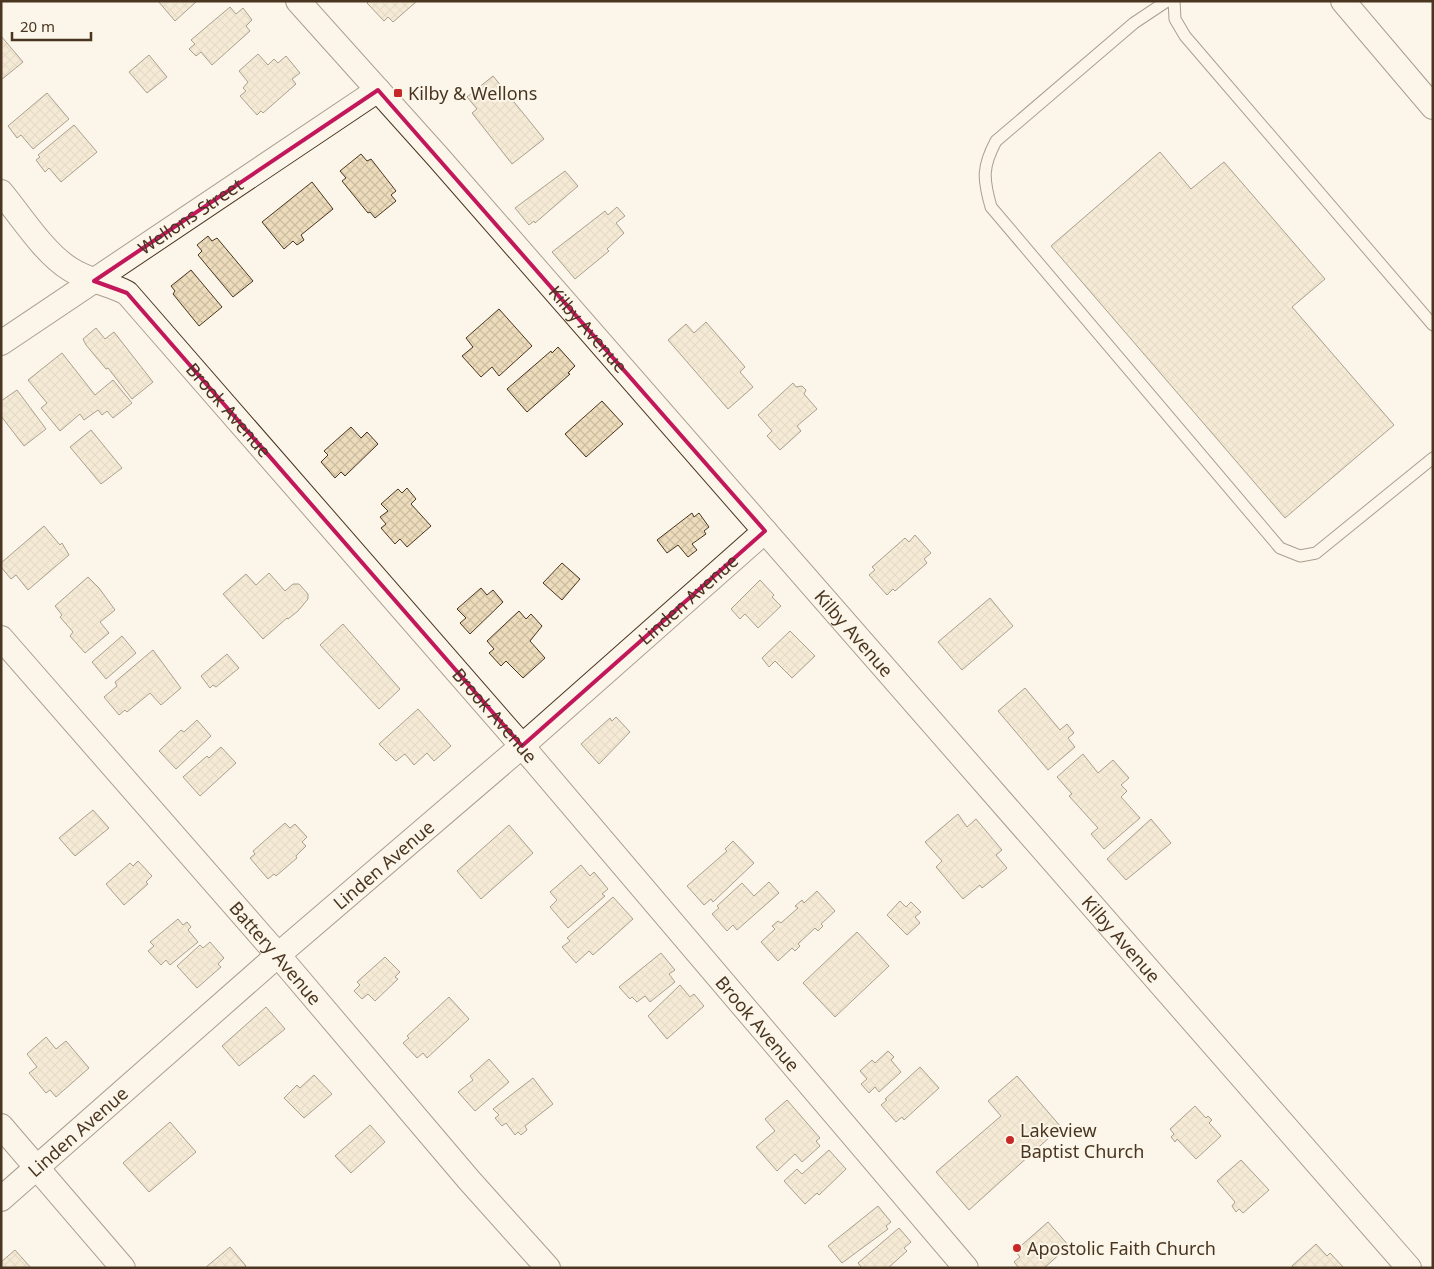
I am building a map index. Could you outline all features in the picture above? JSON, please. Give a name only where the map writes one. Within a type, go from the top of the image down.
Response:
[{"type":"street","name":"Kilby Avenue","points":[[298,1],[765,530],[1409,1268]]},
{"type":"street","points":[[1343,1],[1433,107]]},
{"type":"street","name":"Wellons Street","points":[[1,343],[378,90]]},
{"type":"street","name":"Brook Avenue","points":[[1,192],[57,259],[71,270],[94,281],[114,286],[127,293],[522,746],[960,1266]]},
{"type":"street","name":"Linden Avenue","points":[[1,1199],[278,955],[522,746],[765,530]]},
{"type":"street","name":"Battery Avenue","points":[[1,638],[278,955],[469,1180],[548,1268]]},
{"type":"street","points":[[1,1126],[123,1268]]},
{"type":"lane","points":[[1168,1],[1134,23],[996,141],[986,161],[984,184],[992,207],[1280,548],[1300,556],[1316,553],[1433,458]]},
{"type":"lane","points":[[1174,1],[1175,19],[1185,36],[1433,325]]},
{"type":"highlighted area","points":[[378,90],[765,531],[522,746],[127,293],[94,281]]},
{"type":"building","points":[[158,1],[197,1],[175,21]]},
{"type":"building","points":[[369,1],[417,1],[393,22],[388,17],[384,21],[367,3]]},
{"type":"building","points":[[230,7],[236,14],[243,8],[252,20],[246,26],[250,31],[212,65],[201,52],[196,56],[189,49],[195,44],[191,40]]},
{"type":"building","points":[[1,36],[23,62],[1,80]]},
{"type":"building","points":[[258,54],[268,65],[274,59],[278,63],[286,56],[300,73],[292,79],[296,84],[263,113],[261,111],[257,115],[240,96],[246,91],[243,88],[248,82],[239,71]]},
{"type":"building","points":[[149,55],[167,77],[147,93],[129,72]]},
{"type":"building","points":[[493,76],[544,139],[512,164],[472,113],[477,109],[467,97]]},
{"type":"building","points":[[47,93],[69,119],[33,149],[21,135],[17,138],[8,126]]},
{"type":"building","points":[[74,125],[97,152],[61,182],[49,168],[45,172],[36,160],[40,157],[38,155]]},
{"type":"building","points":[[1160,152],[1191,189],[1224,162],[1325,279],[1292,307],[1394,425],[1285,518],[1051,246]]},
{"type":"building","points":[[361,154],[367,161],[371,159],[396,191],[391,195],[396,201],[375,218],[370,212],[368,213],[342,181],[346,178],[340,171]]},
{"type":"building","points":[[565,171],[578,186],[535,223],[534,221],[529,225],[515,208]]},
{"type":"building","points":[[312,182],[333,209],[301,235],[304,240],[297,245],[293,241],[284,249],[262,222]]},
{"type":"building","points":[[617,207],[625,216],[616,223],[624,233],[607,249],[609,251],[575,279],[552,252],[605,211],[608,215]]},
{"type":"building","points":[[208,236],[212,241],[217,238],[253,281],[233,297],[198,255],[202,251],[197,245]]},
{"type":"building","points":[[191,270],[222,307],[199,326],[173,294],[175,291],[171,286]]},
{"type":"building","points":[[499,309],[532,346],[499,376],[492,367],[481,377],[462,356],[473,347],[466,338]]},
{"type":"building","points":[[706,322],[745,367],[740,372],[753,387],[728,409],[668,340],[686,324],[694,333]]},
{"type":"building","points":[[96,328],[105,339],[114,332],[153,382],[132,399],[108,368],[106,369],[86,345],[83,339]]},
{"type":"building","points":[[558,347],[575,366],[568,373],[570,374],[527,412],[507,389]]},
{"type":"building","points":[[62,353],[95,395],[113,380],[132,403],[113,418],[107,411],[102,415],[98,410],[84,420],[80,414],[60,431],[41,408],[47,403],[28,380]]},
{"type":"building","points":[[793,383],[796,387],[802,386],[806,390],[804,394],[817,409],[797,426],[801,431],[780,450],[767,436],[772,431],[758,415]]},
{"type":"building","points":[[17,390],[46,429],[24,446],[1,416],[1,401]]},
{"type":"building","points":[[602,401],[623,424],[586,457],[565,434]]},
{"type":"building","points":[[351,427],[361,438],[367,432],[378,444],[345,476],[341,472],[335,478],[321,462],[328,455],[324,451]]},
{"type":"building","points":[[91,430],[122,468],[101,484],[70,447]]},
{"type":"building","points":[[407,488],[416,499],[411,504],[431,526],[407,547],[400,539],[395,544],[381,528],[386,524],[380,517],[388,511],[381,504],[398,489],[402,493]]},
{"type":"building","points":[[692,513],[694,517],[699,513],[709,527],[704,531],[706,534],[692,544],[697,550],[688,557],[678,545],[667,553],[657,540]]},
{"type":"building","points":[[44,526],[60,545],[62,543],[69,555],[28,590],[16,575],[11,579],[1,567],[1,563]]},
{"type":"building","points":[[915,535],[931,553],[924,559],[927,563],[895,591],[893,589],[887,595],[869,575],[875,570],[872,567],[905,538],[909,542]]},
{"type":"building","points":[[562,563],[580,579],[562,600],[543,583]]},
{"type":"building","points":[[269,573],[285,591],[293,584],[299,584],[308,594],[308,599],[298,611],[263,639],[223,594],[246,574],[256,585]]},
{"type":"building","points":[[88,577],[99,588],[115,610],[100,622],[109,633],[85,653],[70,636],[73,632],[60,617],[62,615],[55,606]]},
{"type":"building","points":[[760,580],[781,606],[758,628],[745,614],[740,619],[731,609]]},
{"type":"building","points":[[481,588],[487,595],[493,590],[503,602],[470,634],[460,623],[466,618],[457,609]]},
{"type":"building","points":[[990,598],[1013,626],[962,670],[938,642]]},
{"type":"building","points":[[519,611],[526,619],[531,614],[542,626],[530,641],[545,658],[523,678],[506,661],[501,666],[489,653],[494,649],[487,641]]},
{"type":"building","points":[[343,624],[400,689],[379,709],[320,645]]},
{"type":"building","points":[[790,631],[815,656],[792,678],[775,661],[769,667],[762,658]]},
{"type":"building","points":[[122,636],[136,653],[106,679],[92,662]]},
{"type":"building","points":[[153,650],[181,688],[161,705],[150,693],[127,712],[125,710],[119,715],[104,697],[117,686],[115,682]]},
{"type":"building","points":[[227,654],[239,668],[216,687],[213,685],[210,688],[201,676]]},
{"type":"building","points":[[1025,688],[1060,730],[1067,724],[1074,733],[1068,738],[1075,747],[1048,770],[998,711]]},
{"type":"building","points":[[418,709],[451,746],[434,761],[427,753],[414,765],[405,754],[396,761],[379,744]]},
{"type":"building","points":[[616,717],[630,732],[599,764],[581,744],[610,718],[612,721]]},
{"type":"building","points":[[197,720],[211,736],[176,769],[159,751],[181,730],[184,732]]},
{"type":"building","points":[[221,747],[236,763],[200,796],[183,777],[207,756],[209,758]]},
{"type":"building","points":[[1083,754],[1098,773],[1113,760],[1129,778],[1121,785],[1127,791],[1121,797],[1140,818],[1104,849],[1091,834],[1098,828],[1069,796],[1072,794],[1057,777]]},
{"type":"building","points":[[93,810],[109,828],[75,856],[59,838]]},
{"type":"building","points":[[958,814],[967,827],[976,819],[1002,850],[996,855],[1007,868],[982,888],[980,885],[963,899],[936,867],[942,861],[925,842]]},
{"type":"building","points":[[1151,819],[1171,843],[1126,880],[1107,859]]},
{"type":"building","points":[[285,823],[290,828],[295,824],[307,837],[302,842],[306,846],[296,856],[297,858],[276,876],[274,874],[268,879],[250,858],[255,854],[253,851]]},
{"type":"building","points":[[509,825],[533,853],[481,899],[457,871]]},
{"type":"building","points":[[733,841],[754,863],[713,902],[711,899],[704,905],[687,886],[727,851],[725,849]]},
{"type":"building","points":[[138,861],[152,876],[146,882],[148,884],[124,905],[106,884],[130,863],[133,866]]},
{"type":"building","points":[[581,865],[590,876],[594,872],[608,889],[602,894],[605,896],[568,928],[550,907],[557,900],[550,892]]},
{"type":"building","points":[[769,882],[779,893],[737,930],[733,925],[727,931],[712,914],[719,908],[717,906],[742,883],[754,896]]},
{"type":"building","points":[[817,891],[835,911],[821,924],[823,926],[818,931],[815,928],[798,944],[800,946],[795,951],[792,948],[778,961],[761,942],[775,929],[772,926],[778,921],[781,923],[798,908],[795,906],[802,900],[804,903]]},
{"type":"building","points":[[613,897],[633,919],[593,955],[589,951],[576,963],[562,947],[570,941],[567,938]]},
{"type":"building","points":[[900,901],[906,907],[911,902],[921,912],[915,917],[920,923],[907,935],[887,915]]},
{"type":"building","points":[[178,919],[183,925],[187,922],[191,927],[188,930],[198,942],[170,965],[166,960],[161,965],[148,951],[154,946],[150,942]]},
{"type":"building","points":[[857,932],[889,966],[835,1017],[803,983]]},
{"type":"building","points":[[210,942],[224,958],[218,964],[221,967],[197,988],[177,966],[200,945],[203,948]]},
{"type":"building","points":[[661,953],[675,970],[669,974],[675,982],[650,1002],[645,996],[637,1002],[632,997],[630,999],[619,987]]},
{"type":"building","points":[[385,957],[400,972],[395,977],[398,979],[375,1001],[368,994],[362,999],[354,991],[360,985],[357,982]]},
{"type":"building","points":[[680,985],[690,997],[694,994],[704,1006],[667,1039],[648,1016]]},
{"type":"building","points":[[449,997],[469,1019],[427,1058],[423,1053],[417,1058],[403,1043],[409,1038],[407,1036]]},
{"type":"building","points":[[266,1007],[285,1029],[239,1066],[222,1046]]},
{"type":"building","points":[[46,1037],[56,1049],[66,1041],[89,1068],[56,1097],[50,1090],[46,1093],[29,1073],[37,1067],[27,1054]]},
{"type":"building","points":[[888,1051],[894,1057],[891,1060],[901,1072],[879,1092],[875,1087],[869,1093],[861,1084],[867,1079],[860,1071],[872,1060],[875,1063]]},
{"type":"building","points":[[489,1059],[509,1082],[475,1111],[458,1092],[473,1080],[470,1076]]},
{"type":"building","points":[[920,1067],[939,1088],[904,1120],[902,1117],[896,1122],[881,1105],[887,1100],[885,1099]]},
{"type":"building","points":[[314,1075],[332,1094],[304,1118],[284,1098],[297,1085],[300,1088]]},
{"type":"building","name":"Lakeview Baptist Church","points":[[1017,1076],[1061,1127],[969,1210],[936,1172],[1001,1116],[988,1101]]},
{"type":"building","points":[[533,1078],[553,1104],[525,1126],[527,1130],[521,1135],[518,1132],[515,1135],[506,1123],[502,1126],[495,1118],[499,1115],[493,1109]]},
{"type":"building","points":[[787,1100],[820,1138],[816,1141],[820,1146],[802,1162],[795,1154],[777,1171],[756,1147],[775,1131],[765,1119]]},
{"type":"building","points":[[1195,1106],[1206,1118],[1208,1116],[1212,1120],[1209,1123],[1221,1136],[1196,1159],[1177,1139],[1175,1142],[1171,1137],[1174,1134],[1170,1129]]},
{"type":"building","points":[[170,1122],[196,1152],[149,1192],[123,1163]]},
{"type":"building","points":[[370,1125],[385,1142],[351,1173],[335,1156]]},
{"type":"building","points":[[829,1150],[846,1169],[819,1195],[817,1193],[805,1204],[784,1181],[797,1169],[802,1174]]},
{"type":"building","points":[[1241,1160],[1269,1190],[1243,1213],[1239,1209],[1236,1212],[1232,1206],[1235,1202],[1217,1181]]},
{"type":"building","points":[[878,1206],[891,1222],[886,1226],[888,1229],[842,1263],[828,1246]]},
{"type":"building","points":[[1048,1222],[1069,1246],[1044,1268],[1019,1268],[1014,1262],[1020,1257],[1015,1251]]},
{"type":"building","points":[[899,1228],[911,1242],[904,1248],[907,1251],[888,1268],[862,1268],[858,1263]]},
{"type":"building","points":[[1316,1244],[1327,1256],[1330,1253],[1344,1268],[1294,1268],[1292,1266]]},
{"type":"building","points":[[230,1247],[246,1266],[244,1268],[205,1268]]},
{"type":"building","points":[[15,1250],[31,1268],[1,1268],[1,1262]]},
{"type":"place","name":"Kilby & Wellons","points":[[398,93]]},
{"type":"place","name":"Lakeview Baptist Church","points":[[1010,1140]]},
{"type":"place","name":"Apostolic Faith Church","points":[[1017,1248]]}]
